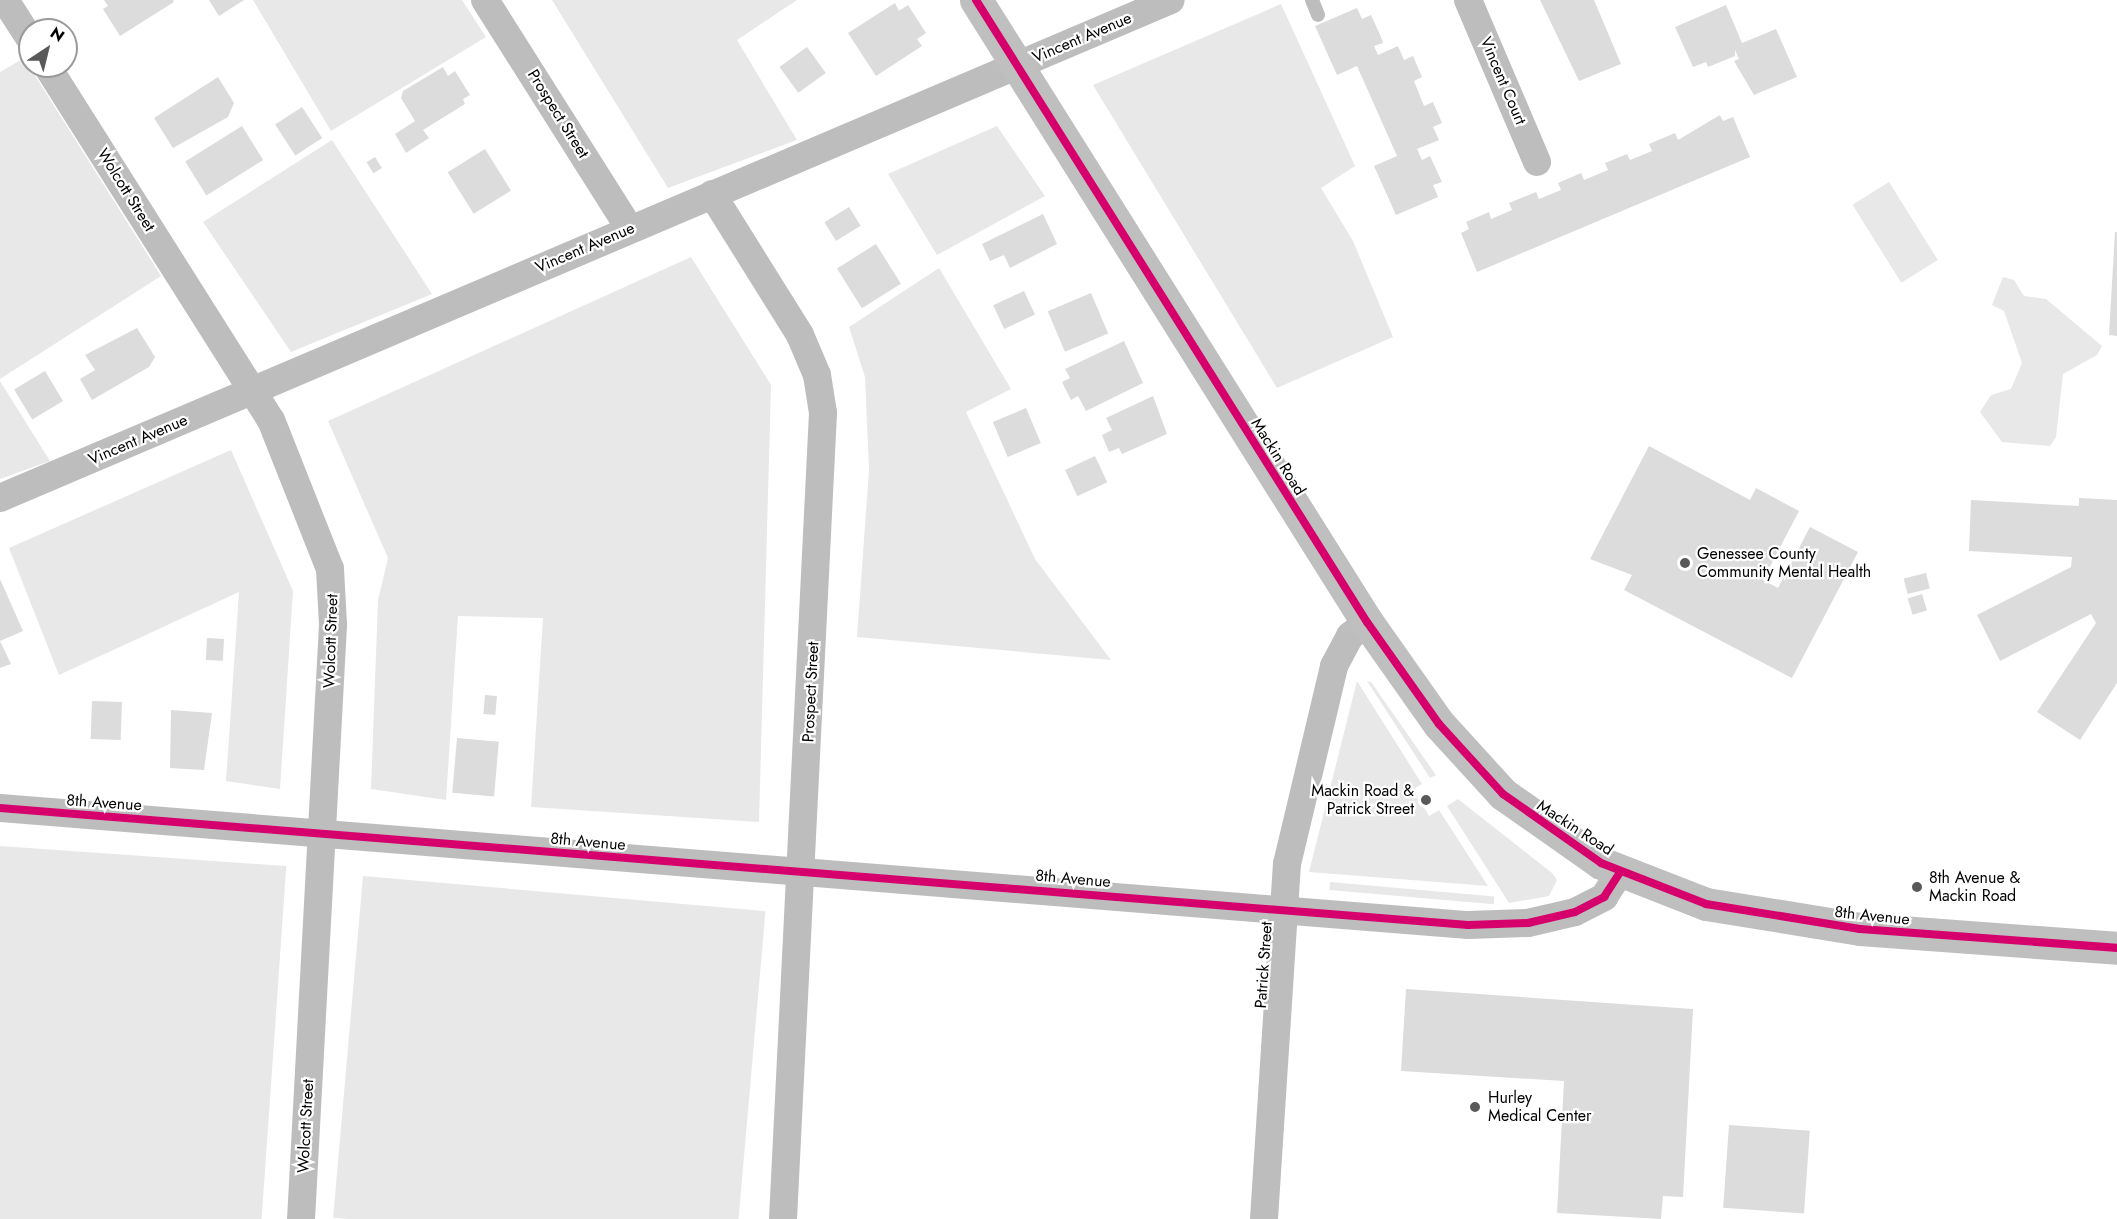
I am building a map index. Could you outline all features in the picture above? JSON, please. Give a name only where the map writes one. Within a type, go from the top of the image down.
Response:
[{"type":"street","points":[[5,0],[18,20]]},
{"type":"street","name":"Prospect Street","points":[[485,0],[630,229]]},
{"type":"street","name":"Mackin Road","points":[[976,0],[1367,622],[1439,724],[1503,794],[1564,840],[1620,872]]},
{"type":"street","name":"Vincent Avenue","points":[[0,498],[1171,0]]},
{"type":"street","name":"Vincent Court","points":[[1468,0],[1538,162]]},
{"type":"street","name":"Wolcott Street","points":[[55,78],[253,391],[319,530],[332,578],[322,833],[301,1219]]},
{"type":"street","name":"Prospect Street","points":[[712,194],[800,336],[821,392],[802,872],[783,1219]]},
{"type":"street","name":"Patrick Street","points":[[1264,1219],[1282,909],[1331,676],[1344,645],[1367,622]]},
{"type":"street","name":"8th Avenue","points":[[0,808],[802,872],[1512,925],[1596,903],[1620,872],[1680,896],[1766,917],[1904,933],[2117,948]]},
{"type":"lane","points":[[1312,0],[1318,15]]},
{"type":"shaded area","points":[[253,0],[462,0],[486,37],[331,131]]},
{"type":"shaded area","points":[[552,0],[797,0],[737,40],[797,140],[668,188]]},
{"type":"shaded area","points":[[1281,4],[1355,166],[1321,188],[1353,241],[1393,337],[1277,388],[1093,85]]},
{"type":"shaded area","points":[[18,62],[18,78],[37,78],[161,276],[0,379],[0,72]]},
{"type":"shaded area","points":[[997,126],[1045,196],[937,255],[888,174]]},
{"type":"shaded area","points":[[332,140],[432,294],[291,352],[203,222]]},
{"type":"shaded area","points":[[1889,182],[1938,260],[1901,283],[1853,205]]},
{"type":"shaded area","points":[[691,257],[771,385],[759,822],[531,807],[543,618],[458,616],[446,800],[371,789],[378,600],[388,558],[328,421]]},
{"type":"shaded area","points":[[939,268],[1011,389],[966,412],[1035,559],[1111,660],[857,637],[869,470],[865,377],[849,327]]},
{"type":"shaded area","points":[[2003,277],[2014,280],[2024,296],[2046,299],[2102,346],[2097,355],[2063,374],[2056,437],[2050,446],[2002,442],[1980,412],[1991,395],[2011,389],[2022,363],[2004,311],[1992,305]]},
{"type":"shaded area","points":[[0,381],[50,461],[0,479]]},
{"type":"shaded area","points":[[231,450],[293,591],[280,789],[226,781],[239,592],[59,675],[9,548]]},
{"type":"shaded area","points":[[1357,681],[1422,784],[1413,789],[1429,816],[1439,810],[1488,886],[1309,872]]},
{"type":"shaded area","points":[[1367,681],[1371,682],[1436,775],[1430,778]]},
{"type":"shaded area","points":[[1458,799],[1552,873],[1557,880],[1549,896],[1509,903],[1447,806]]},
{"type":"shaded area","points":[[0,846],[286,866],[262,1219],[0,1219]]},
{"type":"shaded area","points":[[363,876],[765,911],[739,1219],[333,1218]]},
{"type":"shaded area","points":[[1330,882],[1494,896],[1494,904],[1329,890]]},
{"type":"building","points":[[104,0],[173,0],[174,2],[120,36],[103,9],[108,6]]},
{"type":"building","points":[[209,0],[244,0],[219,16]]},
{"type":"building","points":[[1540,0],[1594,0],[1621,64],[1579,81]]},
{"type":"building","points":[[895,3],[899,11],[908,5],[926,33],[917,39],[922,46],[876,76],[848,33]]},
{"type":"building","points":[[1726,5],[1742,43],[1776,29],[1797,77],[1754,95],[1734,61],[1739,59],[1735,50],[1735,56],[1708,67],[1706,62],[1693,67],[1675,27]]},
{"type":"building","points":[[1357,8],[1362,19],[1371,15],[1381,37],[1383,43],[1374,46],[1378,55],[1398,46],[1404,60],[1413,56],[1422,77],[1414,81],[1424,106],[1433,102],[1442,123],[1433,127],[1439,140],[1417,149],[1422,160],[1430,156],[1442,182],[1433,185],[1438,197],[1396,215],[1374,166],[1397,156],[1357,66],[1337,75],[1315,26]]},
{"type":"building","points":[[807,47],[826,73],[798,93],[779,67]]},
{"type":"building","points":[[443,67],[448,76],[455,71],[470,95],[463,99],[465,104],[423,130],[429,138],[406,153],[395,134],[415,121],[401,98],[403,91]]},
{"type":"building","points":[[218,77],[234,103],[228,117],[173,148],[154,118]]},
{"type":"building","points":[[302,107],[322,138],[295,155],[275,124]]},
{"type":"building","points":[[1720,115],[1723,121],[1733,117],[1750,157],[1477,272],[1461,233],[1469,229],[1466,222],[1489,212],[1491,219],[1512,210],[1509,203],[1536,192],[1539,199],[1561,190],[1558,183],[1581,173],[1584,180],[1608,170],[1605,163],[1627,154],[1630,160],[1652,151],[1649,144],[1675,133],[1678,140]]},
{"type":"building","points":[[242,126],[263,160],[206,195],[185,162]]},
{"type":"building","points":[[485,149],[511,191],[474,214],[448,172]]},
{"type":"building","points":[[375,157],[382,168],[373,173],[367,162]]},
{"type":"building","points":[[849,207],[861,226],[836,241],[824,222]]},
{"type":"building","points":[[1043,214],[1057,244],[1010,268],[1004,255],[990,261],[982,244]]},
{"type":"building","points":[[2115,232],[2117,232],[2117,336],[2109,335]]},
{"type":"building","points":[[876,244],[901,284],[862,308],[837,268]]},
{"type":"building","points":[[1024,291],[1035,315],[1004,329],[993,305]]},
{"type":"building","points":[[1091,293],[1108,334],[1065,352],[1048,311]]},
{"type":"building","points":[[137,328],[155,357],[149,367],[92,400],[80,379],[95,370],[85,355]]},
{"type":"building","points":[[1124,341],[1143,383],[1086,411],[1078,396],[1071,400],[1062,382],[1070,378],[1065,369]]},
{"type":"building","points":[[45,371],[63,401],[32,420],[14,390]]},
{"type":"building","points":[[1153,396],[1167,434],[1122,454],[1119,448],[1109,452],[1102,435],[1112,430],[1106,418]]},
{"type":"building","points":[[1026,408],[1041,443],[1008,457],[993,422]]},
{"type":"building","name":"Genessee County Community Mental Health","points":[[1649,446],[1750,500],[1756,488],[1799,511],[1763,580],[1778,588],[1810,527],[1858,552],[1792,678],[1624,590],[1632,575],[1590,559]]},
{"type":"building","points":[[1095,456],[1107,482],[1077,496],[1065,470]]},
{"type":"building","points":[[2079,498],[2117,500],[2117,683],[2080,740],[2037,712],[2096,623],[2091,614],[2000,661],[1977,615],[2071,567],[2072,557],[1969,551],[1971,500],[2079,506]]},
{"type":"building","points":[[1926,573],[1930,589],[1908,594],[1904,579]]},
{"type":"building","points":[[0,579],[23,631],[0,641]]},
{"type":"building","points":[[1922,594],[1927,610],[1913,615],[1908,598]]},
{"type":"building","points":[[207,638],[224,639],[223,661],[206,660]]},
{"type":"building","points":[[0,641],[11,664],[0,668]]},
{"type":"building","points":[[485,695],[497,696],[495,715],[483,714]]},
{"type":"building","points":[[92,701],[122,702],[121,740],[91,739]]},
{"type":"building","points":[[171,710],[212,713],[204,770],[170,768]]},
{"type":"building","points":[[457,738],[499,742],[494,796],[452,793]]},
{"type":"building","points":[[1406,989],[1693,1009],[1683,1197],[1663,1196],[1661,1219],[1557,1213],[1564,1081],[1401,1071]]},
{"type":"building","points":[[1729,1125],[1810,1131],[1804,1213],[1723,1208]]},
{"type":"cycle path","points":[[976,0],[1367,622],[1439,724],[1503,794],[1601,863],[1706,904],[1860,929],[2117,948]]},
{"type":"cycle path","points":[[0,808],[1468,925],[1528,923],[1575,912],[1604,897],[1620,872]]},
{"type":"place","name":"Genessee County Community Mental Health","points":[[1685,563]]},
{"type":"place","name":"Mackin Road & Patrick Street","points":[[1426,800]]},
{"type":"place","name":"8th Avenue & Mackin Road","points":[[1917,887]]},
{"type":"place","name":"Hurley Medical Center","points":[[1475,1107]]}]
